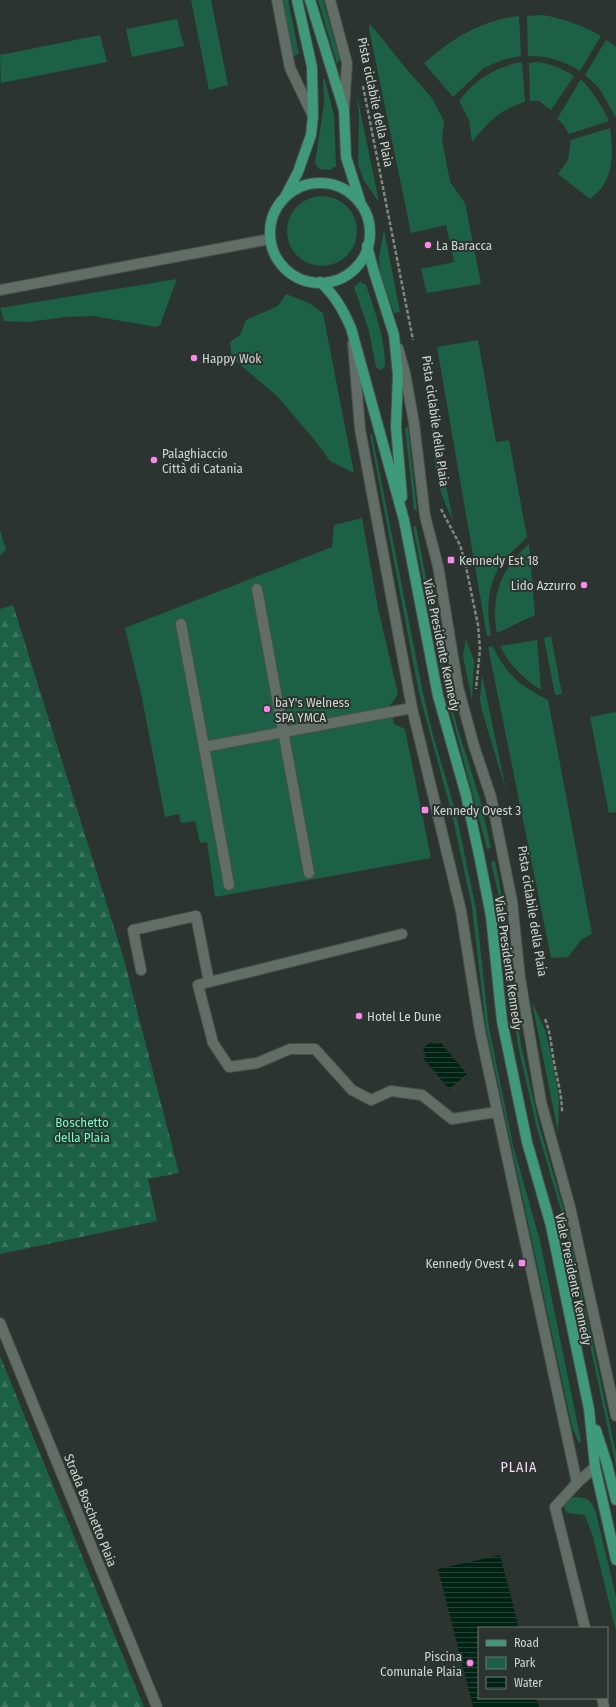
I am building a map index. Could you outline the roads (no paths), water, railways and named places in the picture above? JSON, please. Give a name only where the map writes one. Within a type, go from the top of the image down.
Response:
[{"type":"main road","points":[[297,0],[312,67],[313,116],[311,135],[298,172],[284,198],[276,208],[271,220],[270,239],[274,252],[284,268],[301,278],[320,282],[332,280],[350,272],[362,258],[367,246],[369,225],[346,157],[344,110],[310,0]]},
{"type":"main road","points":[[284,198],[291,192],[307,185],[325,183],[342,188],[362,206]]},
{"type":"main road","points":[[367,246],[394,335],[398,375],[396,427],[404,520]]},
{"type":"main road","points":[[320,282],[332,293],[351,328],[404,520]]},
{"type":"main road","name":"Viale Presidente Kennedy","points":[[404,520],[438,696],[466,795],[491,916],[502,1021],[527,1142],[551,1226],[589,1409]]},
{"type":"main road","points":[[589,1409],[595,1467],[616,1560]]},
{"type":"main road","points":[[589,1409],[607,1464],[616,1500]]},
{"type":"street","points":[[277,0],[290,68],[313,116]]},
{"type":"street","points":[[330,0],[347,63],[344,110]]},
{"type":"street","points":[[0,290],[270,239]]},
{"type":"street","points":[[351,328],[360,429],[412,708],[461,911],[480,1031],[496,1112],[506,1151],[577,1482]]},
{"type":"street","points":[[394,335],[406,373],[414,424],[425,516],[438,566],[458,687],[474,746],[491,797],[512,901],[520,978],[541,1102],[570,1207],[616,1416]]},
{"type":"street","points":[[257,590],[309,873]]},
{"type":"street","points":[[181,624],[229,885]]},
{"type":"street","points":[[204,747],[412,708]]},
{"type":"street","points":[[141,970],[133,930],[196,916],[208,982]]},
{"type":"street","points":[[402,934],[198,985],[213,1043],[229,1067],[257,1063],[290,1049],[315,1049],[352,1090],[371,1100],[391,1091],[422,1094],[452,1119],[496,1112]]},
{"type":"street","name":"Strada Boschetto Plaia","points":[[0,1323],[157,1707]]},
{"type":"street","points":[[585,1627],[555,1507],[577,1482],[595,1467]]},
{"type":"water","points":[[430,1043],[441,1043],[467,1074],[449,1089],[423,1058],[426,1056],[423,1051],[425,1046]]},
{"type":"water","name":"Piscina Comunale Plaia","points":[[500,1555],[519,1627],[478,1627],[478,1699],[536,1699],[539,1707],[473,1707],[438,1569]]},
{"type":"place","name":"La Baracca","points":[[428,245]]},
{"type":"place","name":"Happy Wok","points":[[194,358]]},
{"type":"place","name":"Palaghiaccio Città di Catania","points":[[154,460]]},
{"type":"place","name":"Kennedy Est 18","points":[[451,560]]},
{"type":"place","name":"Lido Azzurro","points":[[584,585]]},
{"type":"place","name":"baY's Welness SPA YMCA","points":[[267,709]]},
{"type":"place","name":"Kennedy Ovest 3","points":[[425,810]]},
{"type":"place","name":"Hotel Le Dune","points":[[359,1016]]},
{"type":"place","name":"Kennedy Ovest 4","points":[[522,1263]]},
{"type":"place","name":"Piscina Comunale Plaia","points":[[470,1663]]},
{"type":"district","name":"PLAIA","points":[[519,1467]]},
{"type":"park label","name":"Boschetto della Plaia","points":[[82,1130]]}]
